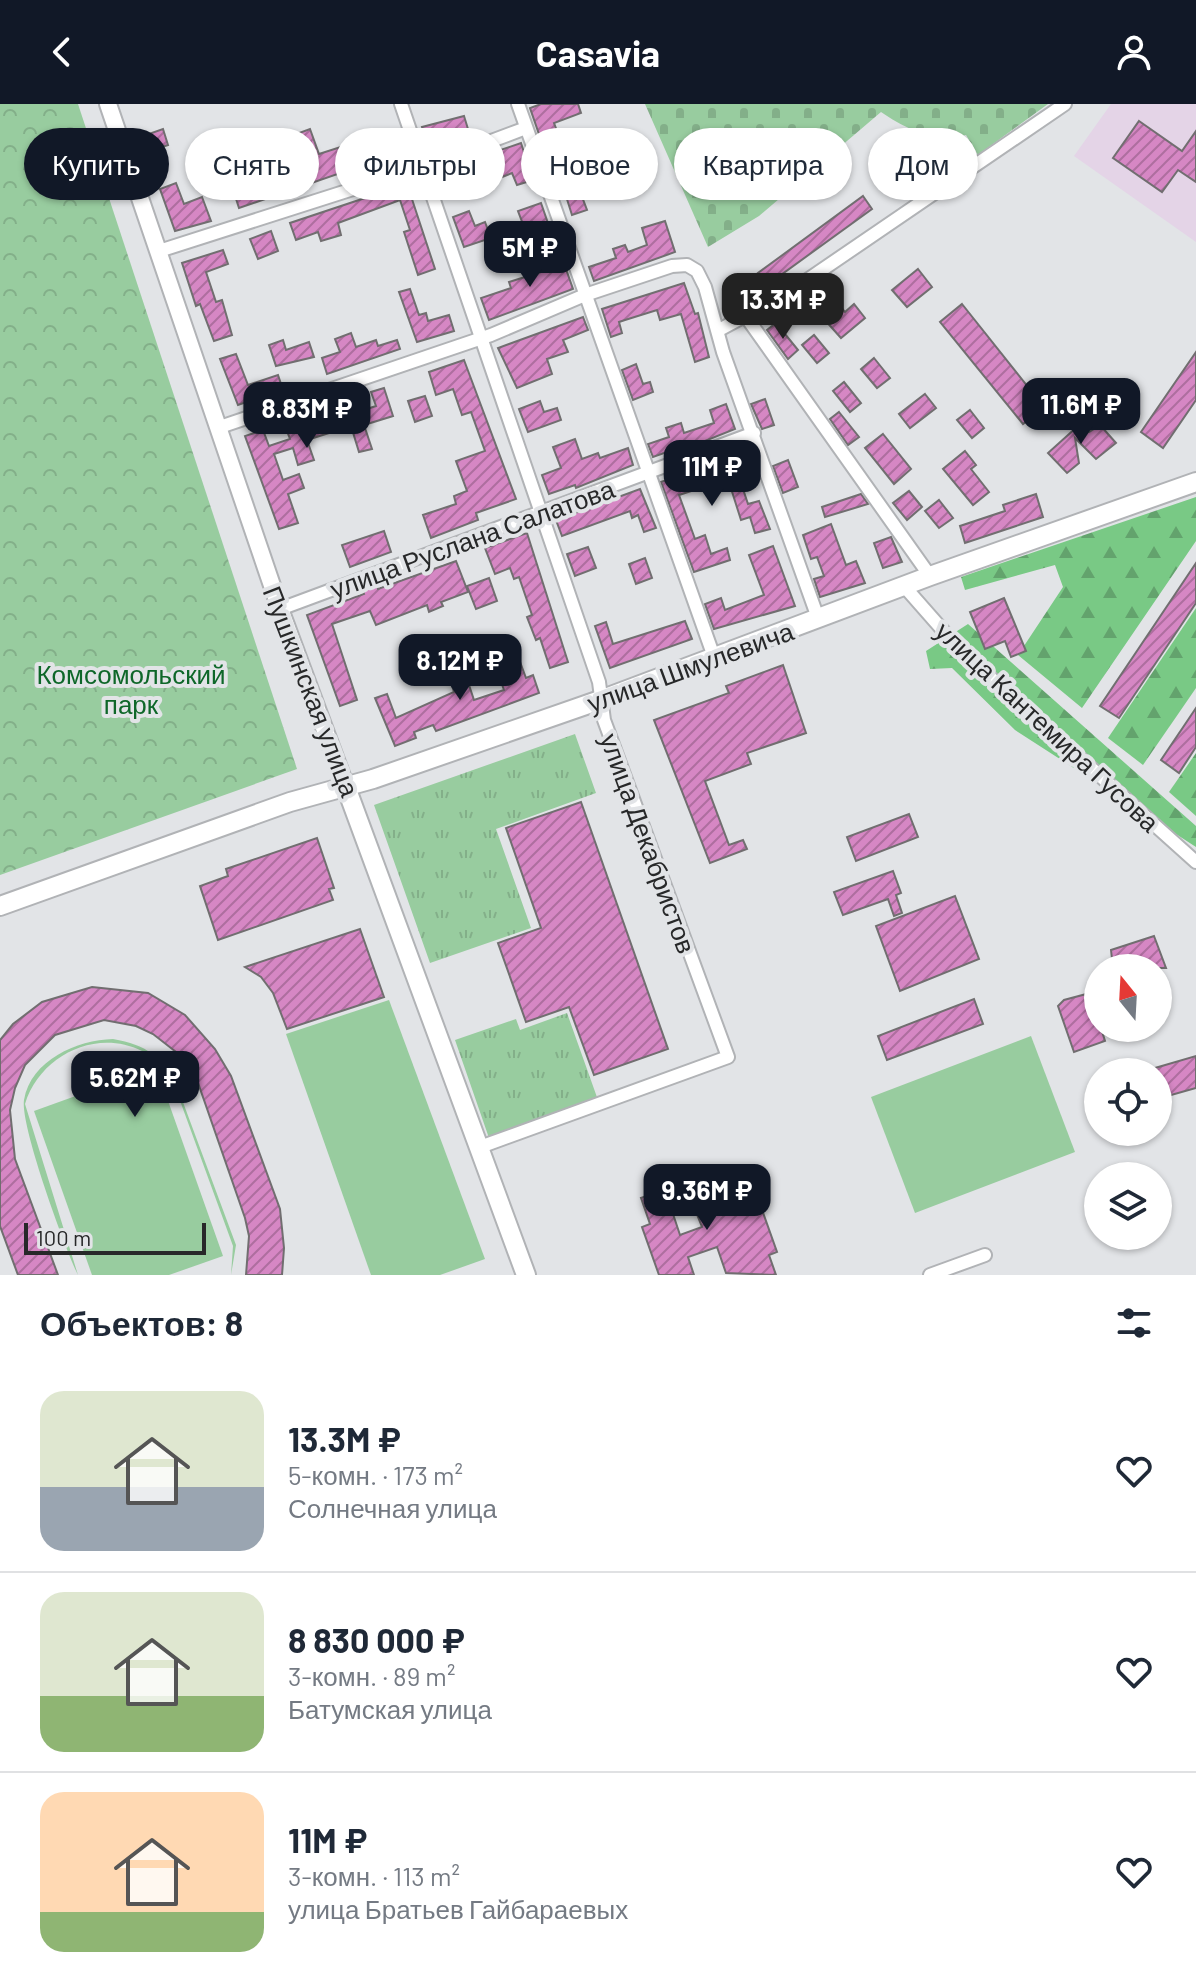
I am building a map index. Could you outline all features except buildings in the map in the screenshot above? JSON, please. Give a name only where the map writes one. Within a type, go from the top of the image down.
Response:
[{"type":"main road","name":"улица Шмулевича","points":[[0,906],[290,802],[346,787],[603,699],[930,576],[1196,482]]},
{"type":"main road","name":"Пушкинская улица","points":[[346,787],[526,1275]]},
{"type":"street","name":"Пушкинская улица","points":[[108,104],[280,609],[346,787]]},
{"type":"street","name":"улица Декабристов","points":[[401,104],[409,128]]},
{"type":"street","points":[[518,104],[526,128]]},
{"type":"street","points":[[719,330],[747,318],[1065,104]]},
{"type":"street","points":[[159,251],[335,195]]},
{"type":"street","name":"улица Декабристов","points":[[433,200],[543,514],[603,699],[604,720],[728,1057],[480,1147]]},
{"type":"street","points":[[551,200],[646,473],[714,657]]},
{"type":"street","points":[[217,428],[480,338],[585,295],[672,266],[687,265],[697,271],[719,330],[723,352],[818,618]]},
{"type":"street","points":[[747,318],[930,576]]},
{"type":"street","name":"улица Руслана Салатова","points":[[280,609],[543,514],[754,433]]},
{"type":"street","name":"улица Кантемира Гусова","points":[[904,586],[962,652],[1196,862]]},
{"type":"street","points":[[930,1275],[985,1255]]},
{"type":"shaded area","points":[[1111,104],[1196,104],[1196,242],[1074,156]]},
{"type":"green space","name":"Комсомольский парк","points":[[0,104],[78,104],[86,128],[24,128],[24,200],[110,200],[297,769],[0,875]]},
{"type":"green space","points":[[645,104],[1048,104],[978,155],[978,128],[909,128],[881,112],[852,137],[852,128],[674,128],[674,170]]},
{"type":"green space","points":[[687,200],[778,200],[759,216],[708,247]]},
{"type":"green space","points":[[1196,497],[1196,541],[1082,708],[1018,655],[1063,587],[1055,565],[965,590],[961,577]]},
{"type":"green space","points":[[1196,608],[1196,688],[1143,765],[1108,738]]},
{"type":"green space","points":[[968,624],[1196,826],[1196,847],[1015,730],[952,668],[930,669],[926,651]]},
{"type":"green space","points":[[575,734],[596,793],[496,829],[531,928],[430,963],[374,805]]},
{"type":"green space","points":[[1196,753],[1196,816],[1169,792]]},
{"type":"green space","points":[[389,1000],[485,1259],[440,1275],[371,1275],[286,1034]]},
{"type":"green space","points":[[567,1013],[598,1100],[489,1138],[455,1040],[516,1019],[520,1030]]},
{"type":"green space","points":[[1031,1036],[1075,1152],[915,1213],[871,1097]]},
{"type":"green space","points":[[113,1039],[144,1049],[160,1061],[148,1053],[124,1045],[88,1045],[56,1060],[43,1072],[25,1104],[78,1275],[36,1160],[24,1100],[28,1086],[46,1063],[71,1048]]},
{"type":"green space","points":[[164,1066],[177,1086],[236,1245],[231,1275],[233,1246],[175,1087]]},
{"type":"green space","points":[[156,1067],[223,1256],[169,1275],[92,1275],[34,1111]]}]
